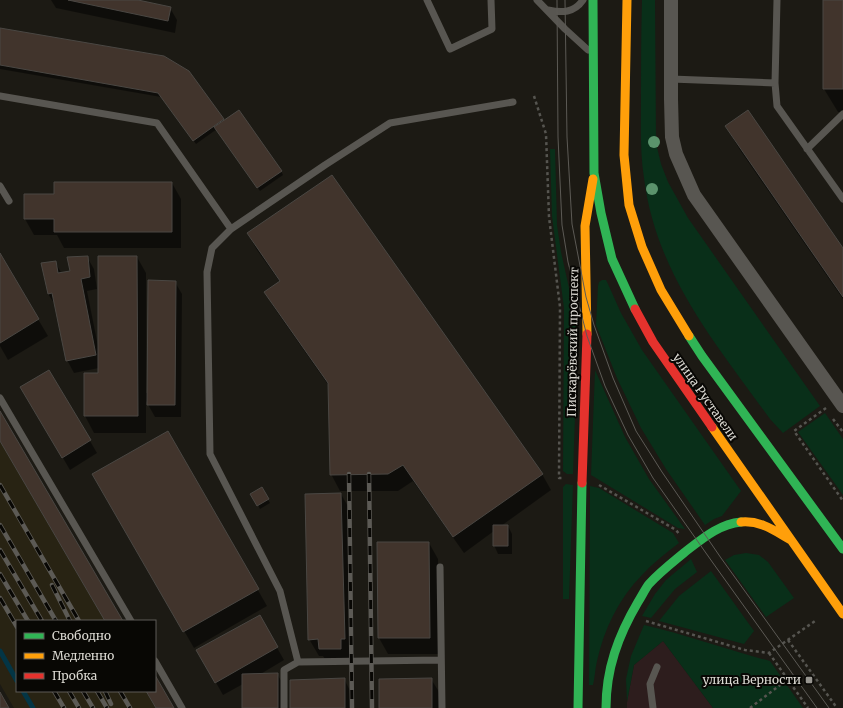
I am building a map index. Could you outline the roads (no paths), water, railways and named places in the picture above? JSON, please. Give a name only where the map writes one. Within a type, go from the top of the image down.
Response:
[{"type":"main road","name":"Пискарёвский проспект","points":[[578,708],[582,466],[587,353],[585,226],[594,173],[593,0]]},
{"type":"main road","name":"улица Руставели","points":[[627,0],[624,155],[629,205],[642,247],[661,290],[702,356],[843,549]]},
{"type":"main road","name":"улица Руставели","points":[[594,173],[601,213],[612,259],[631,304],[657,348],[843,614]]},
{"type":"main road","points":[[606,708],[606,685],[615,648],[629,615],[650,583],[673,562],[698,542],[722,526],[739,522],[753,522],[766,526],[791,540]]},
{"type":"street","points":[[671,0],[672,136],[676,154],[694,195],[837,405]]},
{"type":"lane","points":[[427,0],[450,49],[492,29],[491,0]]},
{"type":"lane","points":[[537,0],[565,30],[593,55]]},
{"type":"lane","points":[[547,10],[557,12],[573,10],[583,0]]},
{"type":"lane","points":[[777,0],[775,84],[777,106],[843,199]]},
{"type":"lane","points":[[671,79],[775,84]]},
{"type":"lane","points":[[0,96],[157,123],[231,229]]},
{"type":"lane","points":[[298,662],[280,591],[210,454],[207,272],[212,248],[231,229],[390,123],[513,102]]},
{"type":"lane","points":[[807,149],[843,114]]},
{"type":"lane","points":[[0,186],[8,201]]},
{"type":"lane","points":[[0,398],[130,620]]},
{"type":"lane","points":[[440,567],[442,708]]},
{"type":"lane","points":[[284,708],[284,670],[298,662],[441,660]]},
{"type":"lane","points":[[156,664],[182,708]]},
{"type":"lane","points":[[653,708],[650,684],[657,667]]},
{"type":"waterway","points":[[0,651],[16,679]]},
{"type":"waterway","points":[[24,692],[33,708]]},
{"type":"tram line","points":[[557,0],[558,137],[562,225],[568,262],[587,336],[605,386],[628,435],[653,478],[817,708]]},
{"type":"tram line","points":[[565,0],[567,137],[572,224],[586,297],[594,325],[613,378],[636,431],[662,472],[721,558],[829,708]]},
{"type":"railway","points":[[349,474],[352,708]]},
{"type":"railway","points":[[369,474],[372,708]]},
{"type":"railway","points":[[0,485],[78,620]]},
{"type":"railway","points":[[0,525],[55,620]]},
{"type":"railway","points":[[0,550],[41,620]]},
{"type":"railway","points":[[0,574],[27,620]]},
{"type":"railway","points":[[52,585],[70,620]]},
{"type":"railway","points":[[0,598],[16,625]]},
{"type":"railway","points":[[55,692],[64,708]]},
{"type":"railway","points":[[70,692],[79,708]]},
{"type":"railway","points":[[84,692],[93,708]]},
{"type":"railway","points":[[98,692],[107,708]]},
{"type":"railway","points":[[105,692],[111,704]]},
{"type":"railway","points":[[121,692],[130,708]]},
{"type":"place","name":"улица Верности","points":[[809,680]]}]
